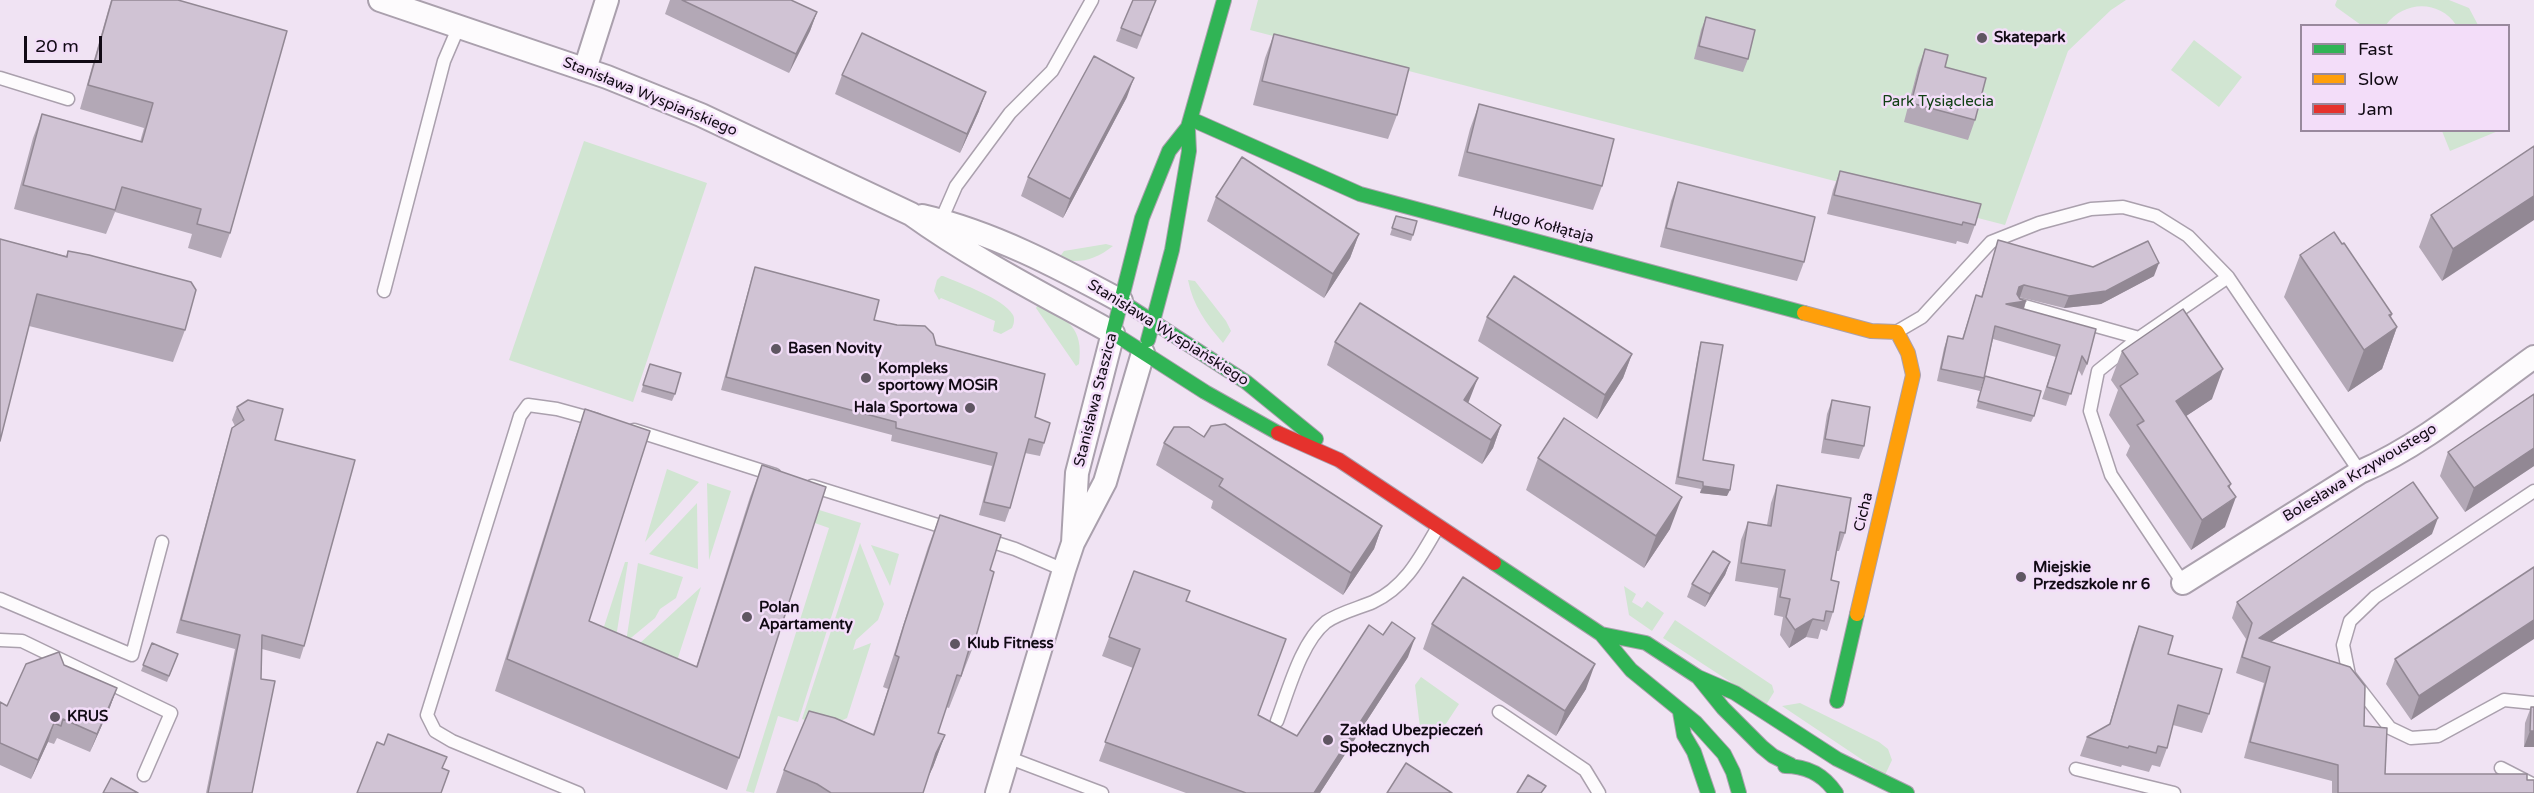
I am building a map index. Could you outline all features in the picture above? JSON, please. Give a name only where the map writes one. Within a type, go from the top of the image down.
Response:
[{"type":"street","name":"Stanisława Wyspiańskiego","points":[[380,0],[585,69],[701,115],[938,226],[1044,261],[1121,301],[1242,377],[1292,416],[1339,460],[1601,634],[1631,670],[1711,737],[1736,774],[1740,793]]},
{"type":"street","points":[[585,69],[607,0]]},
{"type":"street","name":"Stanisława Staszica","points":[[998,793],[1064,570],[1073,543],[1105,482],[1154,321],[1172,250],[1189,151],[1189,123],[1224,0]]},
{"type":"street","name":"Stanisława Staszica","points":[[1073,543],[1077,473],[1142,218],[1170,151],[1189,123]]},
{"type":"street","name":"Hugo Kołłątaja","points":[[1189,123],[1249,142],[1312,175],[1360,194],[1871,330],[1897,332]]},
{"type":"street","name":"Stanisława Wyspiańskiego","points":[[938,226],[1009,276],[1113,333],[1205,392],[1289,439],[1339,460]]},
{"type":"street","name":"Cicha","points":[[1837,701],[1913,375],[1908,353],[1897,332]]},
{"type":"street","name":"Bolesława Krzywoustego","points":[[2183,583],[2360,472],[2378,464],[2431,431],[2534,357]]},
{"type":"street","name":"Stanisława Wyspiańskiego","points":[[1601,634],[1646,643],[1698,678],[1723,708],[1773,756],[1823,776],[1836,792]]},
{"type":"street","points":[[1698,678],[1735,693],[1837,759],[1907,793]]},
{"type":"street","points":[[1679,708],[1684,735],[1694,752],[1708,793]]},
{"type":"street","points":[[1768,771],[1776,767],[1791,765]]},
{"type":"lane","points":[[938,226],[956,186],[1010,113],[1052,71],[1092,0]]},
{"type":"lane","points":[[384,291],[444,61],[459,26]]},
{"type":"lane","points":[[0,78],[68,99]]},
{"type":"lane","points":[[1897,332],[1922,317],[1991,242],[2039,223],[2091,209],[2123,207],[2157,216],[2188,236],[2228,277],[2360,472]]},
{"type":"lane","points":[[2183,583],[2111,475],[2090,411],[2098,371],[2139,338],[2228,277]]},
{"type":"lane","points":[[2021,305],[2139,338]]},
{"type":"lane","points":[[578,793],[452,741],[435,730],[427,715],[520,417],[528,405],[557,408],[617,425],[1015,549],[1064,570]]},
{"type":"lane","points":[[2534,491],[2374,597],[2350,621],[2343,645],[2349,675],[2390,728],[2411,738],[2438,736],[2504,700],[2534,703]]},
{"type":"lane","points":[[1276,721],[1306,647],[1326,622],[1376,601],[1395,589],[1413,568],[1439,525]]},
{"type":"lane","points":[[0,599],[132,656],[162,542]]},
{"type":"lane","points":[[0,640],[22,641],[171,713],[144,775]]},
{"type":"lane","points":[[1499,712],[1585,770],[1599,793]]},
{"type":"lane","points":[[1007,757],[1102,793]]},
{"type":"lane","points":[[2500,768],[2534,785]]},
{"type":"lane","points":[[2076,769],[2174,793]]},
{"type":"green space","name":"Park Tysiąclecia","points":[[1258,0],[2126,0],[2111,10],[2068,51],[2005,225],[1250,30]]},
{"type":"green space","points":[[2337,0],[2449,0],[2469,8],[2477,24],[2455,24],[2441,11],[2422,6],[2402,11],[2387,24],[2360,24],[2335,5]]},
{"type":"green space","points":[[2194,40],[2242,77],[2219,107],[2171,70]]},
{"type":"green space","points":[[2442,132],[2496,132],[2450,151]]},
{"type":"green space","points":[[584,141],[707,183],[633,402],[509,360]]},
{"type":"green space","points":[[1106,244],[1113,246],[1087,260],[1058,259],[1064,251]]},
{"type":"green space","points":[[941,276],[981,292],[1000,303],[1013,315],[1012,328],[1001,334],[993,331],[995,321],[941,298],[939,300],[934,291],[937,280]]},
{"type":"green space","points":[[1188,280],[1195,281],[1226,321],[1231,331],[1223,343],[1201,314]]},
{"type":"green space","points":[[1038,304],[1065,320],[1076,333],[1080,351],[1079,364],[1076,366],[1036,308]]},
{"type":"green space","points":[[667,469],[699,482],[645,542]]},
{"type":"green space","points":[[707,483],[731,491],[709,560]]},
{"type":"green space","points":[[697,503],[698,569],[649,554]]},
{"type":"green space","points":[[816,509],[861,523],[798,722],[778,716],[754,793],[746,791],[829,528],[812,522]]},
{"type":"green space","points":[[860,543],[884,604],[878,620],[856,640],[853,650],[871,643],[847,718],[828,727],[802,719]]},
{"type":"green space","points":[[871,545],[899,554],[890,586]]},
{"type":"green space","points":[[625,562],[628,562],[614,650],[598,645]]},
{"type":"green space","points":[[638,563],[683,577],[676,598],[660,609],[655,618],[626,642]]},
{"type":"green space","points":[[1624,586],[1636,594],[1632,602],[1642,608],[1647,601],[1664,613],[1652,631],[1629,615]]},
{"type":"green space","points":[[701,587],[672,676],[626,656]]},
{"type":"green space","points":[[1675,620],[1772,685],[1774,692],[1766,705],[1663,638]]},
{"type":"green space","points":[[1421,677],[1459,704],[1436,739],[1420,728],[1415,685]]},
{"type":"green space","points":[[1800,703],[1879,742],[1888,749],[1892,760],[1885,775],[1782,706]]},
{"type":"building","points":[[112,0],[178,0],[287,31],[230,233],[197,224],[201,209],[122,187],[115,210],[23,185],[42,114],[142,142],[153,103],[88,85]]},
{"type":"building","points":[[682,0],[791,0],[817,12],[796,54]]},
{"type":"building","points":[[1133,0],[1156,0],[1141,36],[1121,28]]},
{"type":"building","points":[[1706,17],[1755,30],[1748,59],[1699,46]]},
{"type":"building","points":[[862,33],[986,92],[967,134],[842,75]]},
{"type":"building","points":[[1274,34],[1409,68],[1397,115],[1262,81]]},
{"type":"building","points":[[1925,49],[1948,55],[1945,67],[1986,78],[1975,120],[1911,103]]},
{"type":"building","points":[[1094,56],[1134,78],[1070,199],[1028,177]]},
{"type":"building","points":[[1479,104],[1614,139],[1602,186],[1467,152]]},
{"type":"building","points":[[2534,146],[2534,196],[2453,249],[2431,215]]},
{"type":"building","points":[[1242,157],[1359,234],[1333,274],[1216,197]]},
{"type":"building","points":[[1840,171],[1981,204],[1975,225],[1963,222],[1962,225],[1834,195]]},
{"type":"building","points":[[1678,182],[1815,217],[1804,262],[1666,228]]},
{"type":"building","points":[[1396,216],[1417,221],[1413,235],[1392,228]]},
{"type":"building","points":[[2334,232],[2342,244],[2344,243],[2392,314],[2389,315],[2397,327],[2364,350],[2300,255]]},
{"type":"building","points":[[0,239],[67,257],[68,251],[89,255],[191,282],[196,290],[185,330],[37,294],[0,441]]},
{"type":"building","points":[[1998,240],[2093,267],[2148,241],[2159,263],[2106,291],[2069,296],[2024,285],[2019,287],[2017,294],[2020,299],[2026,301],[2006,304],[2096,329],[2087,364],[2082,356],[2071,394],[2047,387],[2060,345],[1995,326],[1984,378],[1941,369],[1948,336],[1963,339],[1976,295],[1982,297]]},
{"type":"building","name":"Kompleks sportowy MOSiR","points":[[755,267],[879,300],[874,320],[897,325],[925,326],[933,334],[936,345],[1045,374],[1035,417],[1050,423],[1044,443],[1029,439],[1010,508],[984,502],[997,453],[896,428],[896,422],[726,377]]},
{"type":"building","points":[[1514,276],[1632,354],[1605,395],[1487,317]]},
{"type":"building","points":[[1360,303],[1478,378],[1464,400],[1501,425],[1491,440],[1335,342]]},
{"type":"building","points":[[2183,309],[2223,369],[2176,401],[2231,484],[2228,486],[2236,497],[2202,520],[2137,425],[2144,421],[2120,386],[2138,374],[2122,351]]},
{"type":"building","points":[[1701,342],[1723,345],[1703,460],[1734,465],[1730,490],[1703,486],[1703,482],[1678,477]]},
{"type":"building","points":[[650,364],[681,373],[675,394],[643,385]]},
{"type":"building","points":[[1985,376],[2041,391],[2034,416],[1978,401]]},
{"type":"building","points":[[2534,394],[2534,448],[2474,488],[2448,452]]},
{"type":"building","points":[[248,400],[283,409],[275,440],[355,460],[304,646],[262,635],[261,679],[275,681],[252,793],[208,793],[240,635],[181,620],[232,428],[244,420],[237,407]]},
{"type":"building","points":[[1832,400],[1870,407],[1864,446],[1825,439]]},
{"type":"building","name":"Polan Apartamenty","points":[[585,409],[650,431],[589,621],[697,667],[762,465],[826,487],[739,758],[507,659]]},
{"type":"building","points":[[1564,418],[1682,497],[1656,536],[1538,458]]},
{"type":"building","points":[[1225,424],[1382,526],[1351,573],[1219,486],[1223,479],[1164,443],[1174,427],[1189,427],[1204,437],[1211,426]]},
{"type":"building","points":[[2413,482],[2438,518],[2259,638],[2350,667],[2365,686],[2364,726],[2387,728],[2385,774],[2527,774],[2527,780],[2534,780],[2534,793],[2338,793],[2338,765],[2250,742],[2270,667],[2242,657],[2252,623],[2237,602]]},
{"type":"building","points":[[1777,485],[1851,498],[1845,533],[1840,532],[1831,580],[1839,582],[1833,612],[1826,611],[1824,621],[1813,619],[1795,630],[1786,617],[1790,599],[1780,597],[1785,570],[1741,563],[1748,522],[1771,526]]},
{"type":"building","points":[[940,515],[1001,535],[990,570],[994,572],[973,647],[970,646],[961,676],[957,675],[938,733],[945,735],[936,753],[923,793],[831,793],[817,784],[784,770],[809,711],[835,718],[874,735],[899,657],[895,655],[904,625]]},
{"type":"building","points":[[1713,551],[1730,562],[1710,594],[1692,584]]},
{"type":"building","points":[[2534,567],[2534,620],[2419,696],[2395,659]]},
{"type":"building","points":[[1134,571],[1190,591],[1186,601],[1286,639],[1258,715],[1297,736],[1369,625],[1383,635],[1392,622],[1415,638],[1314,793],[1246,793],[1105,742],[1140,649],[1109,637]]},
{"type":"building","points":[[1463,577],[1595,664],[1565,711],[1432,624]]},
{"type":"building","points":[[2139,626],[2173,636],[2168,654],[2222,669],[2209,714],[2178,705],[2167,748],[2158,746],[2156,753],[2087,737],[2110,724]]},
{"type":"building","points":[[152,643],[178,654],[169,676],[143,665]]},
{"type":"building","name":"KRUS","points":[[59,652],[64,665],[117,688],[97,734],[63,719],[61,726],[54,723],[38,760],[0,743],[0,702],[7,706],[26,664]]},
{"type":"building","points":[[2531,707],[2534,707],[2534,731],[2530,731]]},
{"type":"building","points":[[388,734],[447,757],[442,768],[449,771],[441,793],[357,793],[377,742],[384,745]]},
{"type":"building","points":[[1406,763],[1452,793],[1387,793]]},
{"type":"building","points":[[1528,775],[1546,786],[1541,793],[1517,793]]},
{"type":"building","points":[[111,778],[138,793],[103,793]]},
{"type":"traffic: fast","points":[[1224,0],[1188,127],[1169,151],[1142,218],[1113,333],[1205,392],[1278,433]]},
{"type":"traffic: fast","points":[[1191,119],[1360,194],[1804,313]]},
{"type":"traffic: fast","points":[[1148,340],[1172,250],[1189,151],[1188,130]]},
{"type":"traffic: fast","points":[[1121,301],[1246,382],[1316,439]]},
{"type":"traffic: fast","points":[[1494,563],[1601,634],[1631,670],[1696,723],[1724,754],[1733,772],[1739,793]]},
{"type":"traffic: fast","points":[[1837,701],[1857,614]]},
{"type":"traffic: fast","points":[[1601,634],[1646,643],[1698,677],[1723,708],[1762,747],[1773,756],[1791,765]]},
{"type":"traffic: fast","points":[[1698,677],[1735,693],[1837,759],[1907,793]]},
{"type":"traffic: fast","points":[[1680,712],[1684,735],[1694,752],[1708,793]]},
{"type":"traffic: fast","points":[[1785,766],[1801,768],[1814,773],[1826,781],[1836,793]]},
{"type":"traffic: slow","points":[[1804,313],[1871,331],[1897,332],[1908,353],[1913,375],[1857,614]]},
{"type":"traffic: jam","points":[[1278,433],[1339,460],[1494,563]]},
{"type":"place","name":"Skatepark","points":[[1982,38]]},
{"type":"place","name":"Basen Novity","points":[[776,349]]},
{"type":"place","name":"Kompleks sportowy MOSiR","points":[[866,378]]},
{"type":"place","name":"Hala Sportowa","points":[[970,408]]},
{"type":"place","name":"Miejskie Przedszkole nr 6","points":[[2021,577]]},
{"type":"place","name":"Polan Apartamenty","points":[[747,617]]},
{"type":"place","name":"Klub Fitness","points":[[955,644]]},
{"type":"place","name":"KRUS","points":[[55,717]]},
{"type":"place","name":"Zakład Ubezpieczeń Społecznych","points":[[1328,740]]}]
